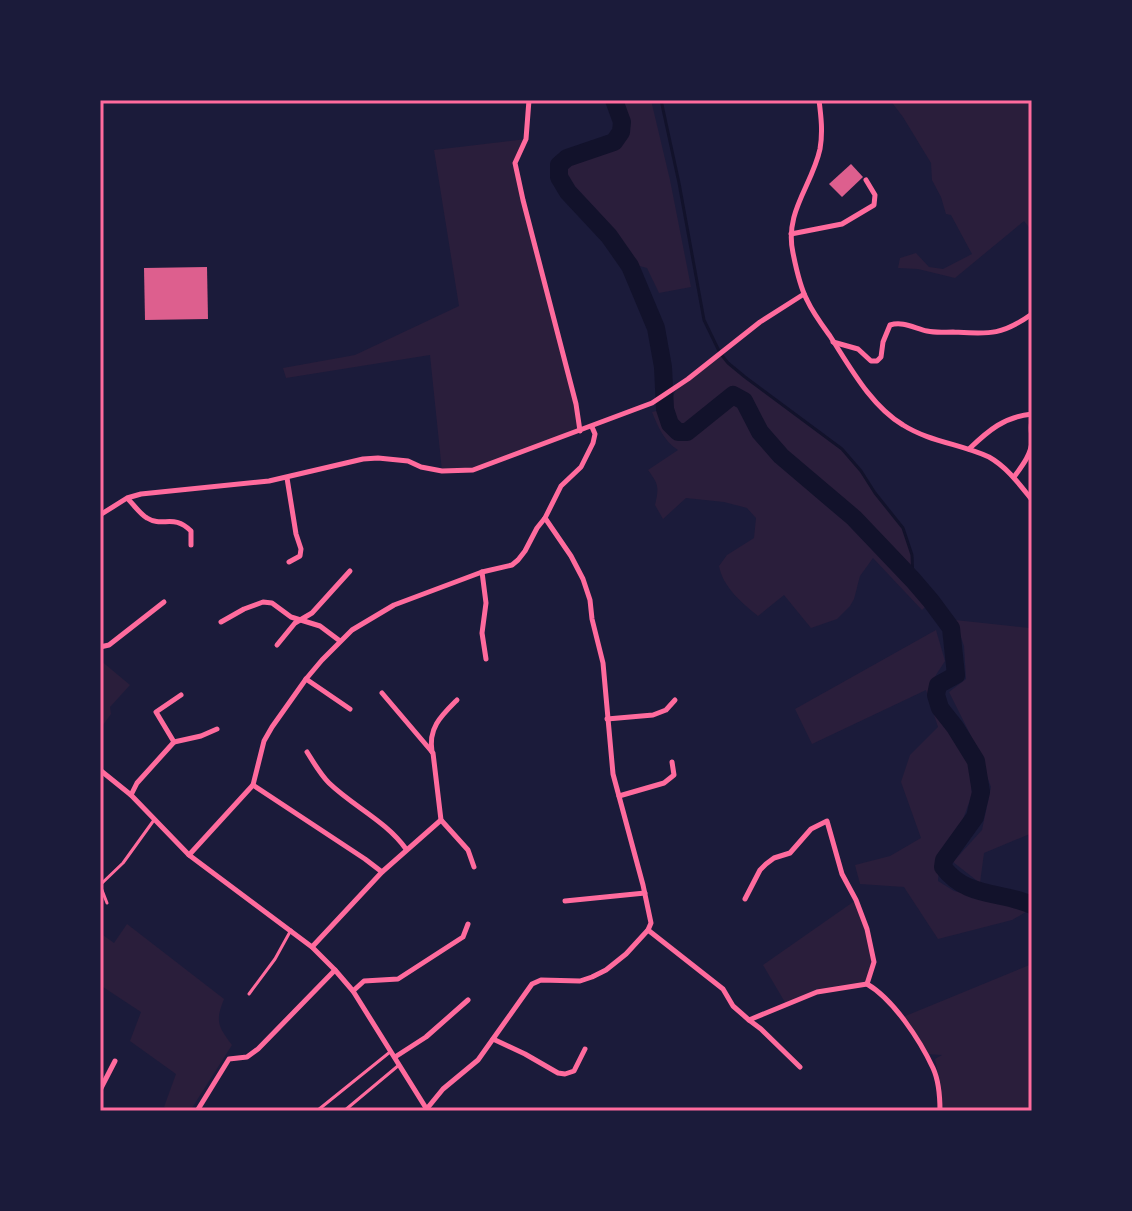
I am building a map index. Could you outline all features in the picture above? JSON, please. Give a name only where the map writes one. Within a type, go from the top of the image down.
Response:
[{"type":"street","points":[[529,100],[526,139],[515,163],[576,404],[580,431]]},
{"type":"street","points":[[819,100],[822,126],[820,150],[792,217],[792,252],[804,294],[846,363],[878,404],[901,424],[942,443],[969,449],[992,459],[1014,477],[1032,500]]},
{"type":"street","points":[[791,234],[842,224],[874,205],[875,195],[866,180]]},
{"type":"street","points":[[100,515],[127,498],[156,491],[269,481],[339,463],[378,458],[408,461],[442,471],[473,470],[652,403],[760,322],[804,294]]},
{"type":"street","points":[[833,342],[858,349],[871,361],[877,361],[881,357],[890,325],[899,322],[938,333],[977,335],[1002,331],[1032,314]]},
{"type":"street","points":[[969,449],[985,434],[1014,416],[1032,414]]},
{"type":"street","points":[[1014,477],[1029,455],[1032,421]]},
{"type":"street","points":[[189,855],[253,785],[264,741],[306,679],[352,630],[394,605],[482,572],[512,565],[518,560],[561,486],[581,467],[595,434],[592,427]]},
{"type":"street","points":[[287,478],[301,549],[300,556],[289,562]]},
{"type":"street","points":[[127,498],[148,519],[178,521],[184,525],[191,531],[191,545]]},
{"type":"street","points":[[100,770],[131,795],[189,855],[291,930],[335,970],[353,991],[426,1110],[443,1089],[478,1060],[532,984],[541,980],[580,981],[606,970],[626,954],[651,923],[613,774],[603,663],[590,600],[571,556],[545,518]]},
{"type":"street","points":[[277,645],[295,623],[312,613],[350,571]]},
{"type":"street","points":[[482,572],[486,603],[482,633],[486,659]]},
{"type":"street","points":[[100,647],[109,645],[164,602]]},
{"type":"street","points":[[221,622],[244,609],[263,602],[272,603],[291,617],[320,626],[340,641]]},
{"type":"street","points":[[306,679],[350,709]]},
{"type":"street","points":[[382,693],[433,753]]},
{"type":"street","points":[[174,742],[156,712],[181,695]]},
{"type":"street","points":[[457,700],[436,722],[431,742],[441,820],[468,850],[474,867]]},
{"type":"street","points":[[607,719],[653,715],[666,710],[675,700]]},
{"type":"street","points":[[131,795],[137,783],[174,742],[217,729]]},
{"type":"street","points":[[307,752],[330,784],[384,825],[406,849]]},
{"type":"street","points":[[619,796],[664,783],[674,775],[672,762]]},
{"type":"street","points":[[253,785],[382,872]]},
{"type":"street","points":[[312,947],[382,872],[441,820]]},
{"type":"street","points":[[745,899],[766,864],[790,853],[811,829],[827,821],[842,874],[858,903],[867,929],[874,962],[867,984]]},
{"type":"street","points":[[565,901],[645,893]]},
{"type":"street","points":[[353,991],[364,981],[398,979],[463,937],[468,924]]},
{"type":"street","points":[[648,930],[723,989],[733,1006],[800,1067]]},
{"type":"street","points":[[197,1111],[229,1059],[247,1057],[258,1049],[335,970]]},
{"type":"street","points":[[749,1020],[817,992],[867,984],[880,991],[892,1004],[934,1069],[940,1111]]},
{"type":"street","points":[[393,1054],[426,1037],[468,1000]]},
{"type":"street","points":[[493,1039],[565,1074],[574,1071],[585,1049]]},
{"type":"street","points":[[100,1090],[115,1061]]},
{"type":"lane","points":[[107,903],[100,885],[123,863],[154,820]]},
{"type":"lane","points":[[249,994],[275,959],[291,930]]},
{"type":"lane","points":[[314,1111],[393,1054]]},
{"type":"lane","points":[[344,1111],[399,1065]]},
{"type":"shaded area","points":[[619,100],[651,100],[691,287],[659,293],[647,268],[636,265],[617,239],[577,196],[565,177],[564,168],[571,162],[615,148],[625,137]]},
{"type":"shaded area","points":[[890,100],[1032,100],[1032,231],[1024,221],[955,278],[918,269],[898,268],[900,258],[916,253],[929,267],[943,269],[972,254],[951,215],[946,214],[932,180],[931,163]]},
{"type":"shaded area","points":[[526,139],[515,163],[576,404],[580,431],[473,470],[442,471],[430,355],[286,378],[283,368],[355,355],[459,306],[434,150]]},
{"type":"shaded area","points":[[719,354],[842,449],[861,471],[903,528],[912,555],[913,580],[931,601],[922,610],[873,558],[860,576],[850,606],[837,619],[811,628],[784,595],[758,616],[739,600],[719,566],[727,555],[754,538],[756,518],[747,508],[686,498],[663,519],[655,505],[656,483],[648,470],[678,450],[665,438],[652,412],[665,409],[664,400],[673,396],[678,386]]},
{"type":"shaded area","points":[[955,620],[1029,628],[1032,631],[1032,833],[984,853],[980,883],[953,862],[982,830],[991,787],[974,742],[949,692],[966,679],[964,646]]},
{"type":"shaded area","points":[[936,630],[945,661],[934,678],[931,695],[944,724],[969,763],[972,794],[961,825],[940,855],[938,881],[954,891],[1031,909],[1012,920],[938,939],[904,887],[860,884],[855,865],[890,856],[921,838],[901,782],[910,755],[938,727],[926,690],[812,744],[795,709]]},
{"type":"shaded area","points":[[100,660],[130,685],[110,707],[111,714],[100,729]]},
{"type":"shaded area","points":[[856,900],[874,962],[867,984],[817,992],[786,1004],[763,965]]},
{"type":"shaded area","points":[[127,924],[224,999],[219,1024],[232,1045],[190,1111],[170,1111],[164,1107],[176,1074],[130,1041],[141,1012],[100,985],[100,933],[114,943]]},
{"type":"shaded area","points":[[1032,964],[1032,1111],[941,1111],[941,1088],[935,1059],[942,1055],[926,1054],[903,1017]]},
{"type":"building","points":[[851,164],[863,177],[842,197],[829,184]]},
{"type":"building","points":[[207,267],[208,319],[145,320],[144,268]]},
{"type":"waterway","points":[[614,100],[622,122],[621,132],[614,142],[567,158],[559,165],[559,177],[630,266],[656,328],[663,367],[665,409],[670,424],[678,432],[687,432],[733,395],[744,401],[760,432],[781,456],[854,518],[931,601],[951,628],[956,675],[938,685],[936,695],[940,708],[976,761],[981,792],[975,817],[944,860],[943,867],[952,877],[973,889],[1032,905]]},
{"type":"waterway","points":[[661,100],[704,320],[720,353],[745,377],[842,449],[861,471],[903,528],[912,555],[913,580]]}]
